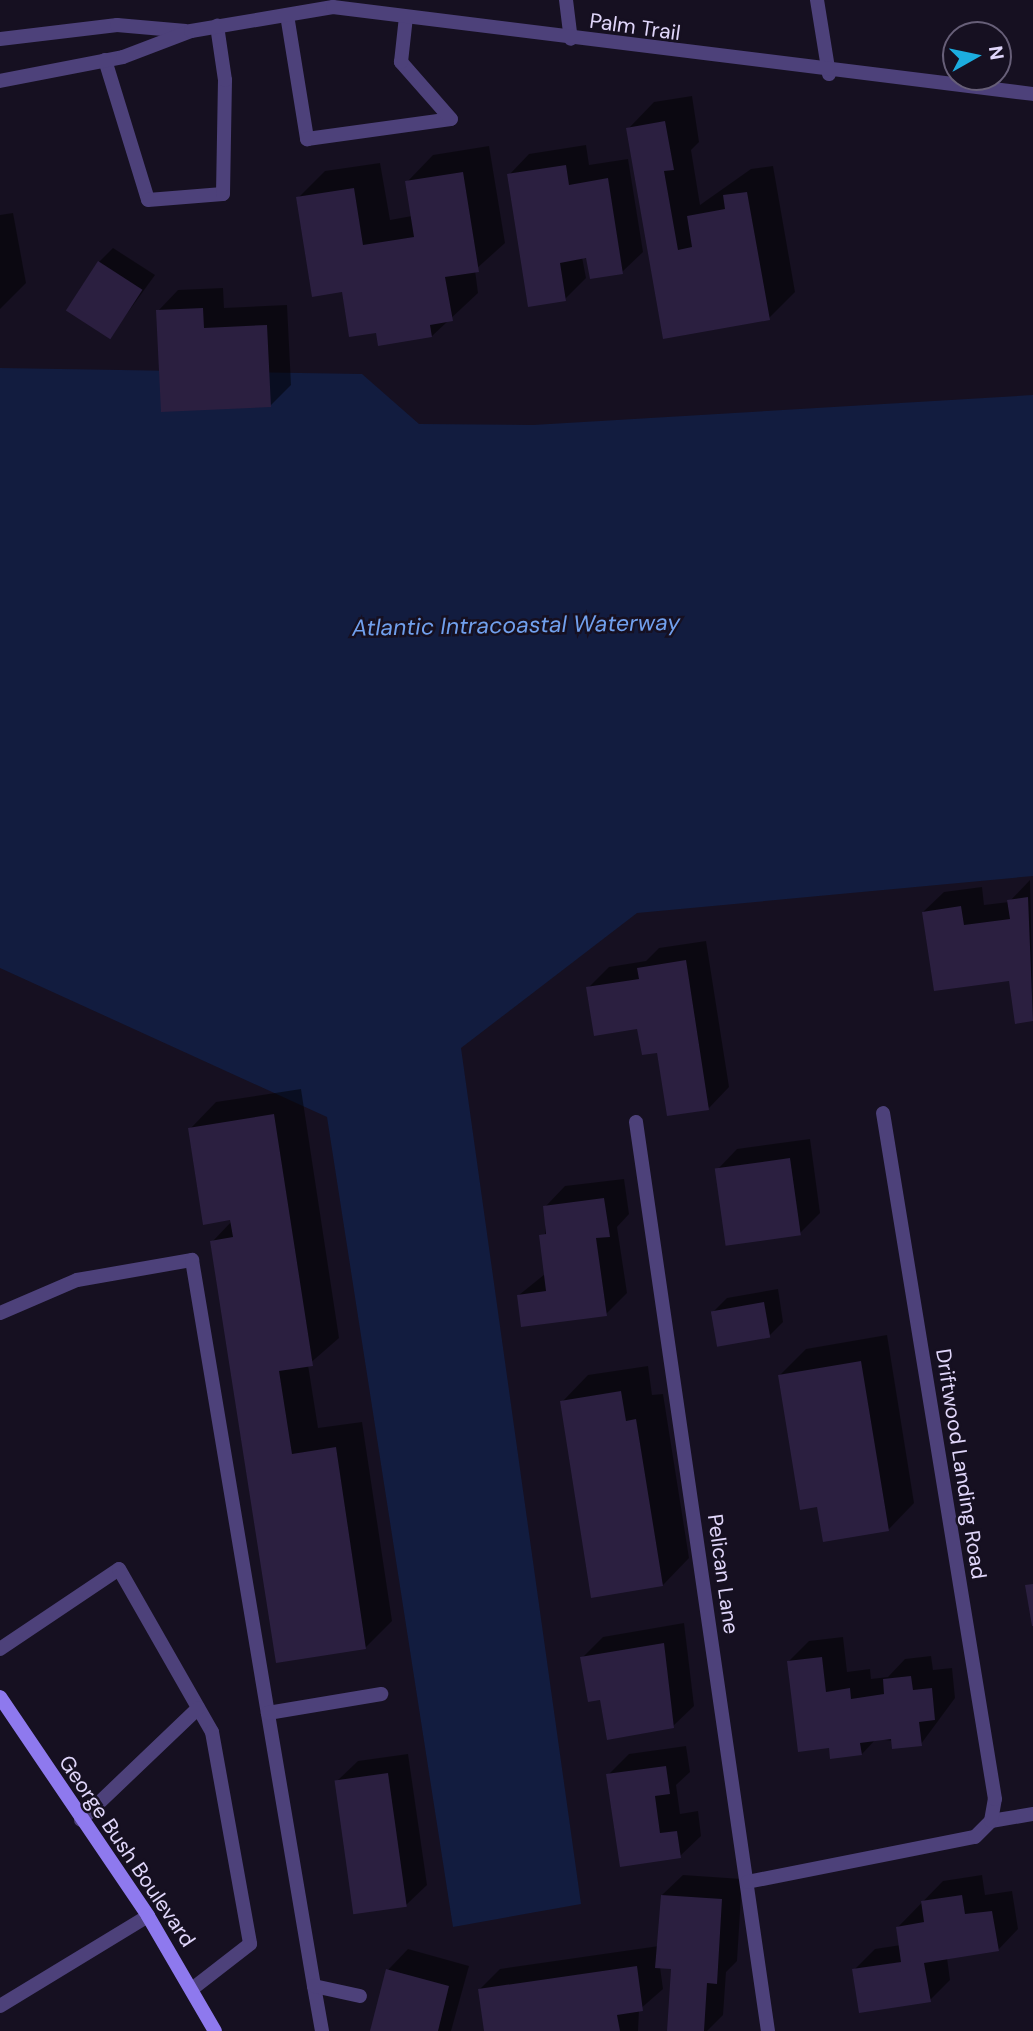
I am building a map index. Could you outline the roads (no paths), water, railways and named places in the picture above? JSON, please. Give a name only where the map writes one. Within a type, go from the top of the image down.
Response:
[{"type":"street","points":[[566,0],[571,39]]},
{"type":"street","points":[[817,0],[829,74]]},
{"type":"street","name":"Palm Trail","points":[[0,81],[105,60],[191,31],[332,7],[829,74],[1033,94]]},
{"type":"street","points":[[287,15],[307,139],[451,119],[401,62],[407,17]]},
{"type":"street","name":"Palm Trail","points":[[0,39],[117,25],[191,31]]},
{"type":"street","points":[[105,60],[148,200],[223,194],[225,80],[217,26]]},
{"type":"street","name":"Driftwood Landing Road","points":[[883,1113],[995,1799],[991,1821]]},
{"type":"street","name":"Pelican Lane","points":[[636,1122],[768,2031]]},
{"type":"street","points":[[0,1313],[77,1280],[192,1260],[322,2031]]},
{"type":"street","points":[[0,1649],[119,1569],[212,1732],[250,1944],[192,1989]]},
{"type":"street","points":[[268,1713],[381,1694]]},
{"type":"street","name":"George Bush Boulevard","points":[[0,1697],[148,1916],[215,2031]]},
{"type":"street","points":[[81,1819],[198,1708]]},
{"type":"street","points":[[747,1882],[975,1837],[991,1821],[1033,1814]]},
{"type":"street","points":[[0,2006],[148,1916]]},
{"type":"street","points":[[314,1986],[360,1996]]},
{"type":"water","name":"Atlantic Intracoastal Waterway","points":[[0,368],[362,374],[419,424],[533,425],[1033,395],[1033,876],[637,913],[461,1048],[581,1904],[453,1927],[327,1117],[0,968]]}]
